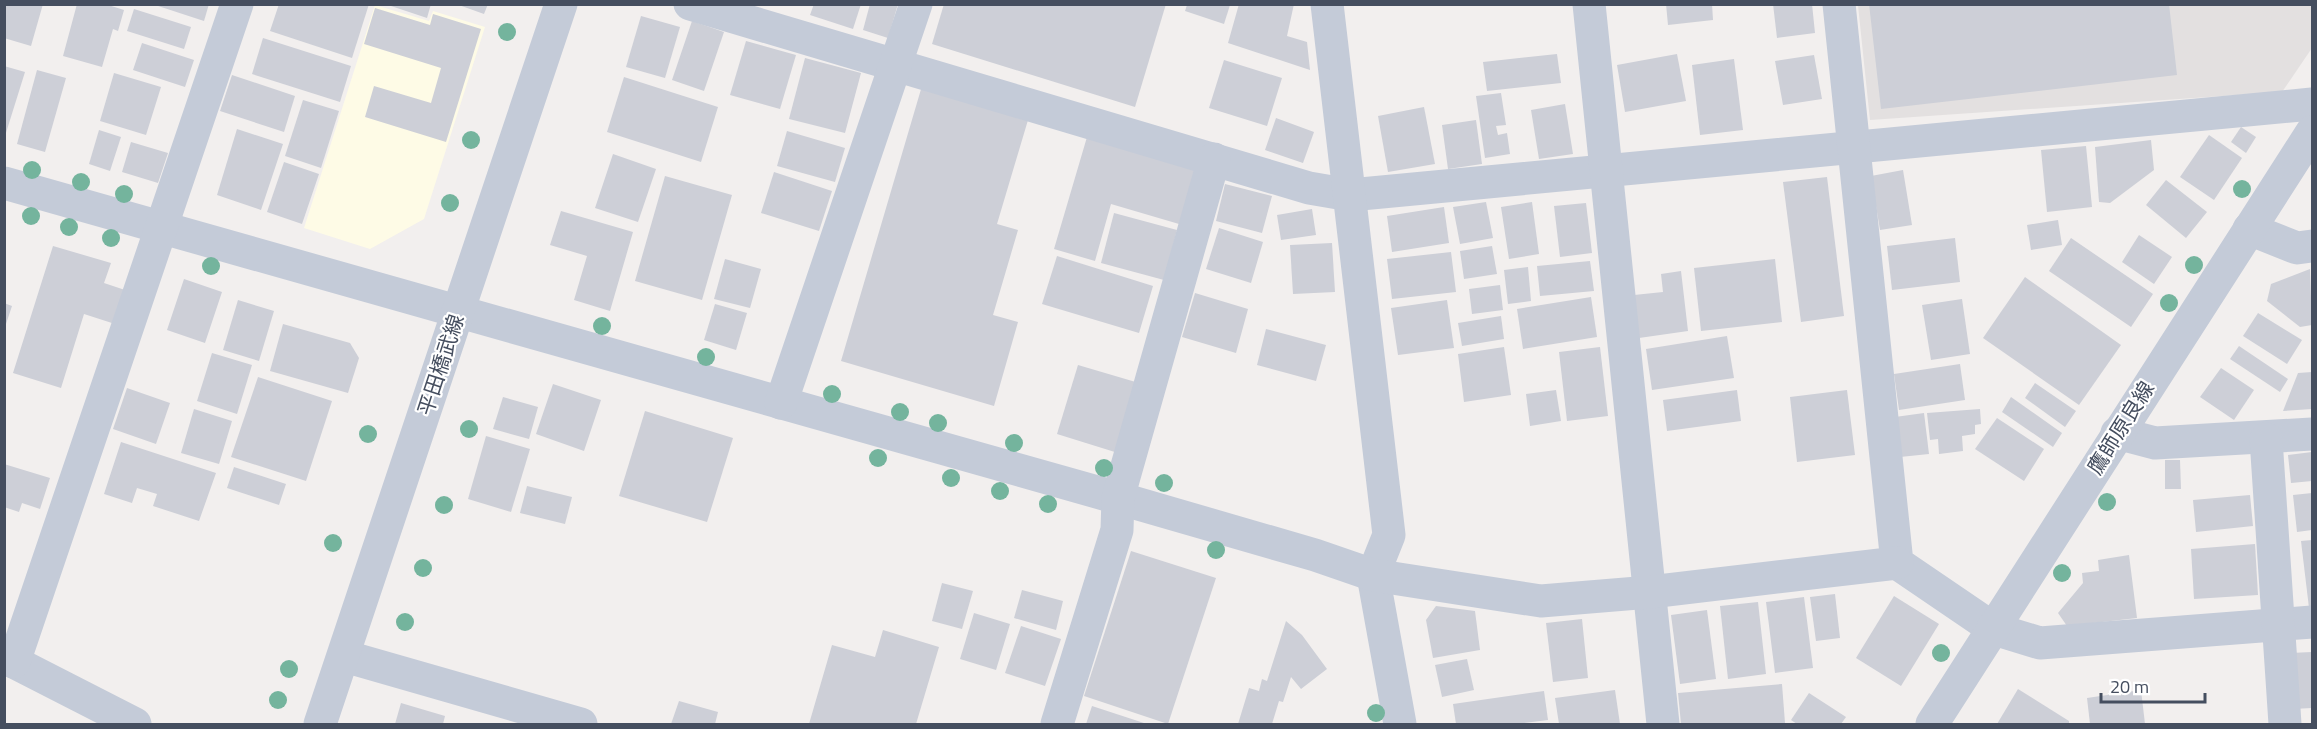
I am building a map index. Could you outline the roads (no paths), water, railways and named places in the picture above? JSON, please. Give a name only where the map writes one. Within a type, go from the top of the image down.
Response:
[{"type":"street","points":[[135,724],[9,660],[162,227],[237,4]]},
{"type":"street","name":"平田橋武線","points":[[320,724],[561,4]]},
{"type":"street","points":[[690,4],[1309,188],[1350,195],[2313,104]]},
{"type":"street","points":[[781,404],[916,4]]},
{"type":"street","points":[[1328,4],[1389,535],[1373,575],[1400,724]]},
{"type":"street","points":[[1589,4],[1663,724]]},
{"type":"street","points":[[1839,4],[1898,563]]},
{"type":"street","name":"鷹師原良線","points":[[1932,724],[1995,629],[2117,433],[2313,132]]},
{"type":"street","points":[[1057,724],[1118,530],[1118,498],[1214,159]]},
{"type":"street","points":[[4,183],[1118,498],[1316,555],[1373,575],[1541,601],[1650,592],[1898,563],[1995,629],[2040,643],[2313,622]]},
{"type":"street","points":[[2249,229],[2297,248],[2313,246]]},
{"type":"street","points":[[2117,433],[2155,443],[2266,439],[2313,434]]},
{"type":"street","points":[[2266,439],[2285,724]]},
{"type":"street","points":[[344,656],[581,724]]}]
